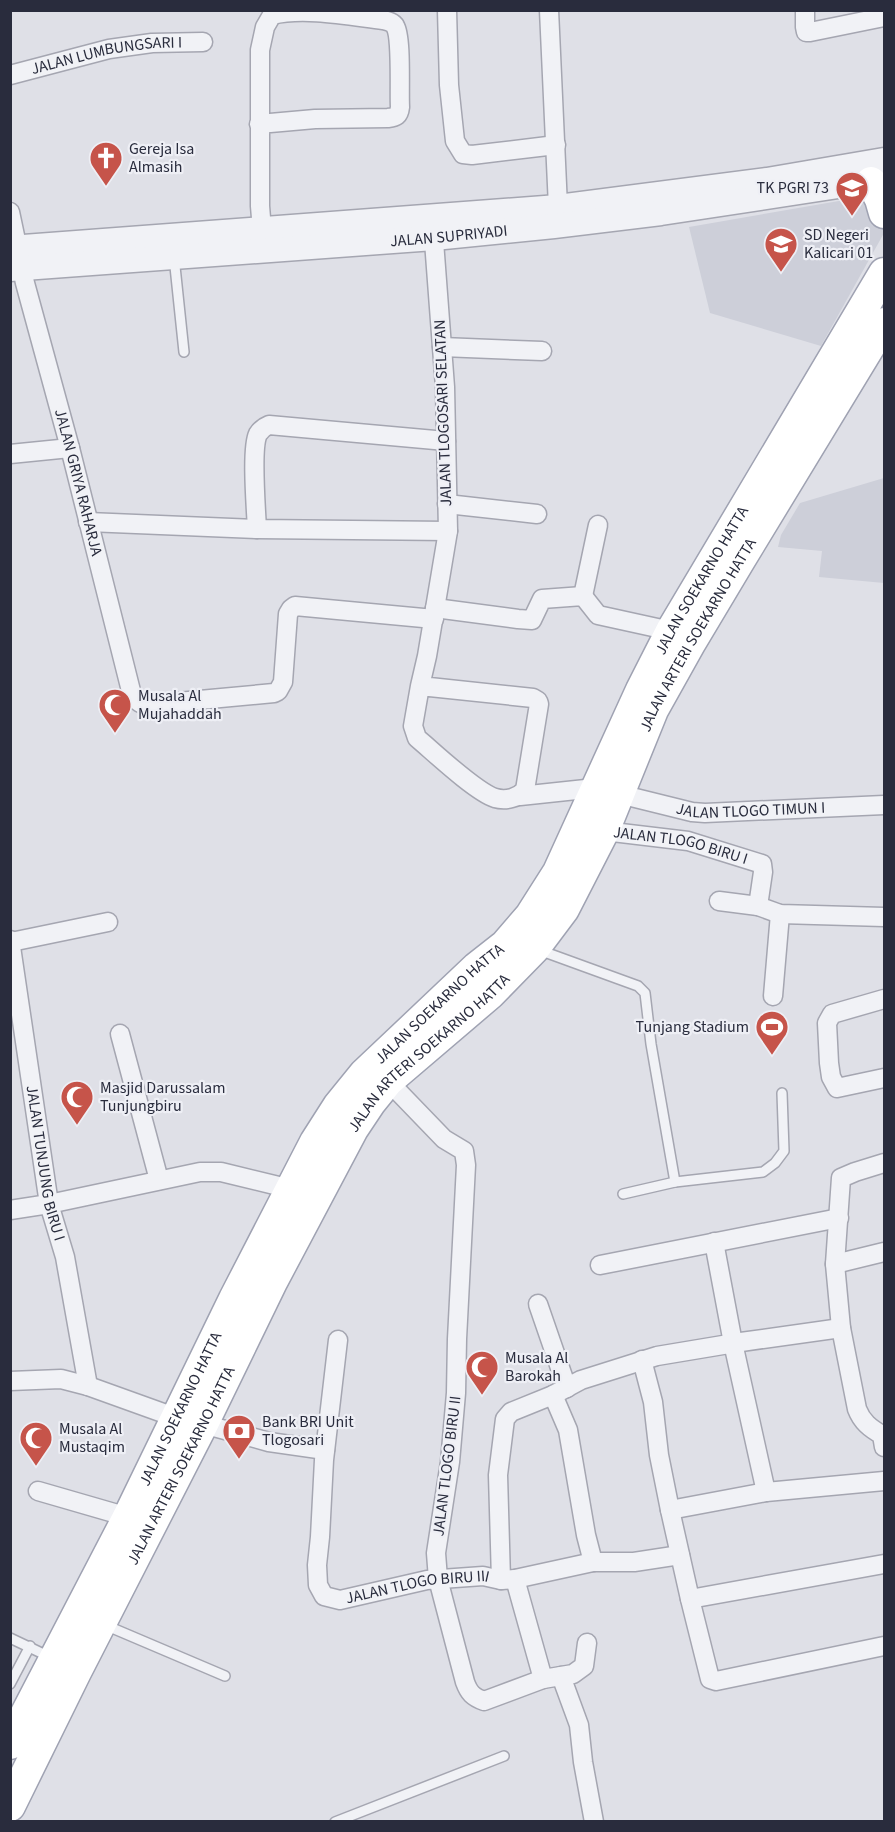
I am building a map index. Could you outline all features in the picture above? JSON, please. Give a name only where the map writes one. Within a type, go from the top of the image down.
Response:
[{"type":"main road","points":[[880,174],[880,199],[885,213]]},
{"type":"main road","name":"JALAN SOEKARNO HATTA","points":[[10,1744],[128,1517],[190,1421],[234,1299],[315,1142],[338,1106],[364,1074],[477,967],[505,945],[530,916],[607,791],[641,690],[671,631],[885,273]]},
{"type":"main road","name":"JALAN ARTERI SOEKARNO HATTA","points":[[10,1806],[53,1659],[100,1622],[190,1421],[272,1282],[353,1129],[388,1081],[490,994],[534,949],[564,909],[604,831],[607,791],[691,642],[885,323]]},
{"type":"street","points":[[447,10],[449,85],[457,148],[463,154],[472,155],[556,146]]},
{"type":"street","points":[[549,10],[558,207]]},
{"type":"street","points":[[805,10],[806,32],[885,17]]},
{"type":"street","points":[[260,124],[396,116],[400,107],[399,41],[395,26],[383,20],[300,11],[272,15],[265,27],[260,50],[260,124],[260,206],[262,230]]},
{"type":"street","name":"JALAN LUMBUNGSARI I","points":[[10,75],[109,49],[152,43],[203,42]]},
{"type":"street","name":"JALAN SUPRIYADI","points":[[16,258],[433,227],[558,207],[769,188],[880,174]]},
{"type":"street","name":"JALAN SUPRIYADI","points":[[173,247],[262,230],[554,226],[661,213],[769,188]]},
{"type":"street","name":"JALAN GRIYA RAHARJA","points":[[10,212],[16,258],[25,283],[70,448],[133,698],[138,703],[146,705],[279,691],[283,682],[288,614],[295,606],[434,614]]},
{"type":"street","name":"JALAN TLOGOSARI SELATAN","points":[[433,227],[442,347],[448,531],[414,731],[423,744],[485,794],[498,799],[520,796]]},
{"type":"street","points":[[442,347],[542,351]]},
{"type":"street","points":[[257,529],[255,474],[257,437],[264,426],[446,441]]},
{"type":"street","points":[[10,454],[70,448]]},
{"type":"street","points":[[447,504],[537,514]]},
{"type":"street","points":[[88,522],[257,529],[448,531]]},
{"type":"street","points":[[583,596],[598,525]]},
{"type":"street","points":[[583,596],[598,615],[671,631]]},
{"type":"street","points":[[434,614],[532,620],[542,599],[583,596]]},
{"type":"street","points":[[420,686],[533,698],[538,701],[540,704],[525,790],[520,796]]},
{"type":"street","points":[[520,796],[607,791]]},
{"type":"street","name":"JALAN TLOGO TIMUN I","points":[[607,791],[692,812],[705,813],[885,805]]},
{"type":"street","name":"JALAN TLOGO BIRU I","points":[[604,831],[688,841],[762,864],[758,906]]},
{"type":"street","points":[[719,901],[758,906],[780,914],[885,917]]},
{"type":"street","points":[[773,996],[780,914]]},
{"type":"street","points":[[11,941],[108,922]]},
{"type":"street","name":"JALAN TUNJUNG BIRU I","points":[[11,941],[49,1204],[65,1257],[88,1386]]},
{"type":"street","points":[[885,999],[832,1014],[826,1023],[831,1077],[837,1088],[885,1078]]},
{"type":"street","points":[[120,1034],[159,1180]]},
{"type":"street","name":"JALAN TLOGO BIRU II","points":[[388,1081],[444,1139],[464,1151],[466,1165],[456,1393],[450,1462],[436,1553],[438,1579],[465,1682],[468,1692],[474,1698],[484,1701],[552,1678]]},
{"type":"street","points":[[885,1163],[841,1178],[835,1264],[841,1328],[857,1408],[865,1424],[882,1435],[885,1447]]},
{"type":"street","points":[[10,1210],[200,1172],[222,1172],[291,1189]]},
{"type":"street","points":[[600,1265],[839,1218]]},
{"type":"street","points":[[714,1242],[733,1343],[766,1492]]},
{"type":"street","points":[[835,1264],[885,1252]]},
{"type":"street","points":[[538,1304],[560,1392],[593,1562]]},
{"type":"street","points":[[594,1821],[579,1725],[552,1678],[508,1580],[498,1475],[505,1419],[511,1412],[560,1392],[581,1380],[642,1360],[733,1343],[841,1328]]},
{"type":"street","name":"JALAN TLOGO BIRU III","points":[[338,1340],[325,1450],[317,1566],[318,1585],[324,1596],[340,1600],[438,1579],[483,1576],[508,1580],[593,1562],[634,1562],[680,1555]]},
{"type":"street","points":[[642,1360],[653,1402],[659,1455],[670,1510],[710,1679],[716,1681],[885,1646]]},
{"type":"street","points":[[10,1381],[61,1379],[190,1421],[269,1442],[325,1450]]},
{"type":"street","points":[[670,1510],[766,1492],[885,1481]]},
{"type":"street","points":[[38,1491],[128,1517]]},
{"type":"street","points":[[690,1599],[885,1564]]},
{"type":"street","points":[[552,1678],[573,1674],[584,1666],[587,1643]]},
{"type":"lane","points":[[173,247],[184,352]]},
{"type":"lane","points":[[534,949],[638,986],[645,993],[651,1044],[675,1182]]},
{"type":"lane","points":[[623,1194],[675,1182],[763,1172],[775,1163],[784,1151],[782,1093]]},
{"type":"lane","points":[[100,1622],[225,1676]]},
{"type":"lane","points":[[10,1638],[53,1659]]},
{"type":"lane","points":[[10,1684],[53,1659]]},
{"type":"lane","points":[[335,1821],[504,1756]]},
{"type":"shaded area","name":"SD Negeri Kalicari 01","points":[[862,197],[880,207],[884,233],[821,346],[710,313],[689,227]]},
{"type":"shaded area","points":[[884,478],[884,583],[819,577],[822,551],[778,547],[781,535],[800,503]]},
{"type":"place","name":"Gereja Isa Almasih","points":[[106,187]]},
{"type":"place","name":"TK PGRI 73","points":[[852,217]]},
{"type":"place","name":"SD Negeri Kalicari 01","points":[[781,273]]},
{"type":"place","name":"Musala Al Mujahaddah","points":[[115,734]]},
{"type":"place","name":"Tunjang Stadium","points":[[772,1056]]},
{"type":"place","name":"Masjid Darussalam Tunjungbiru","points":[[77,1126]]},
{"type":"place","name":"Musala Al Barokah","points":[[482,1396]]},
{"type":"place","name":"Bank BRI Unit Tlogosari","points":[[239,1460]]},
{"type":"place","name":"Musala Al Mustaqim","points":[[36,1467]]}]
